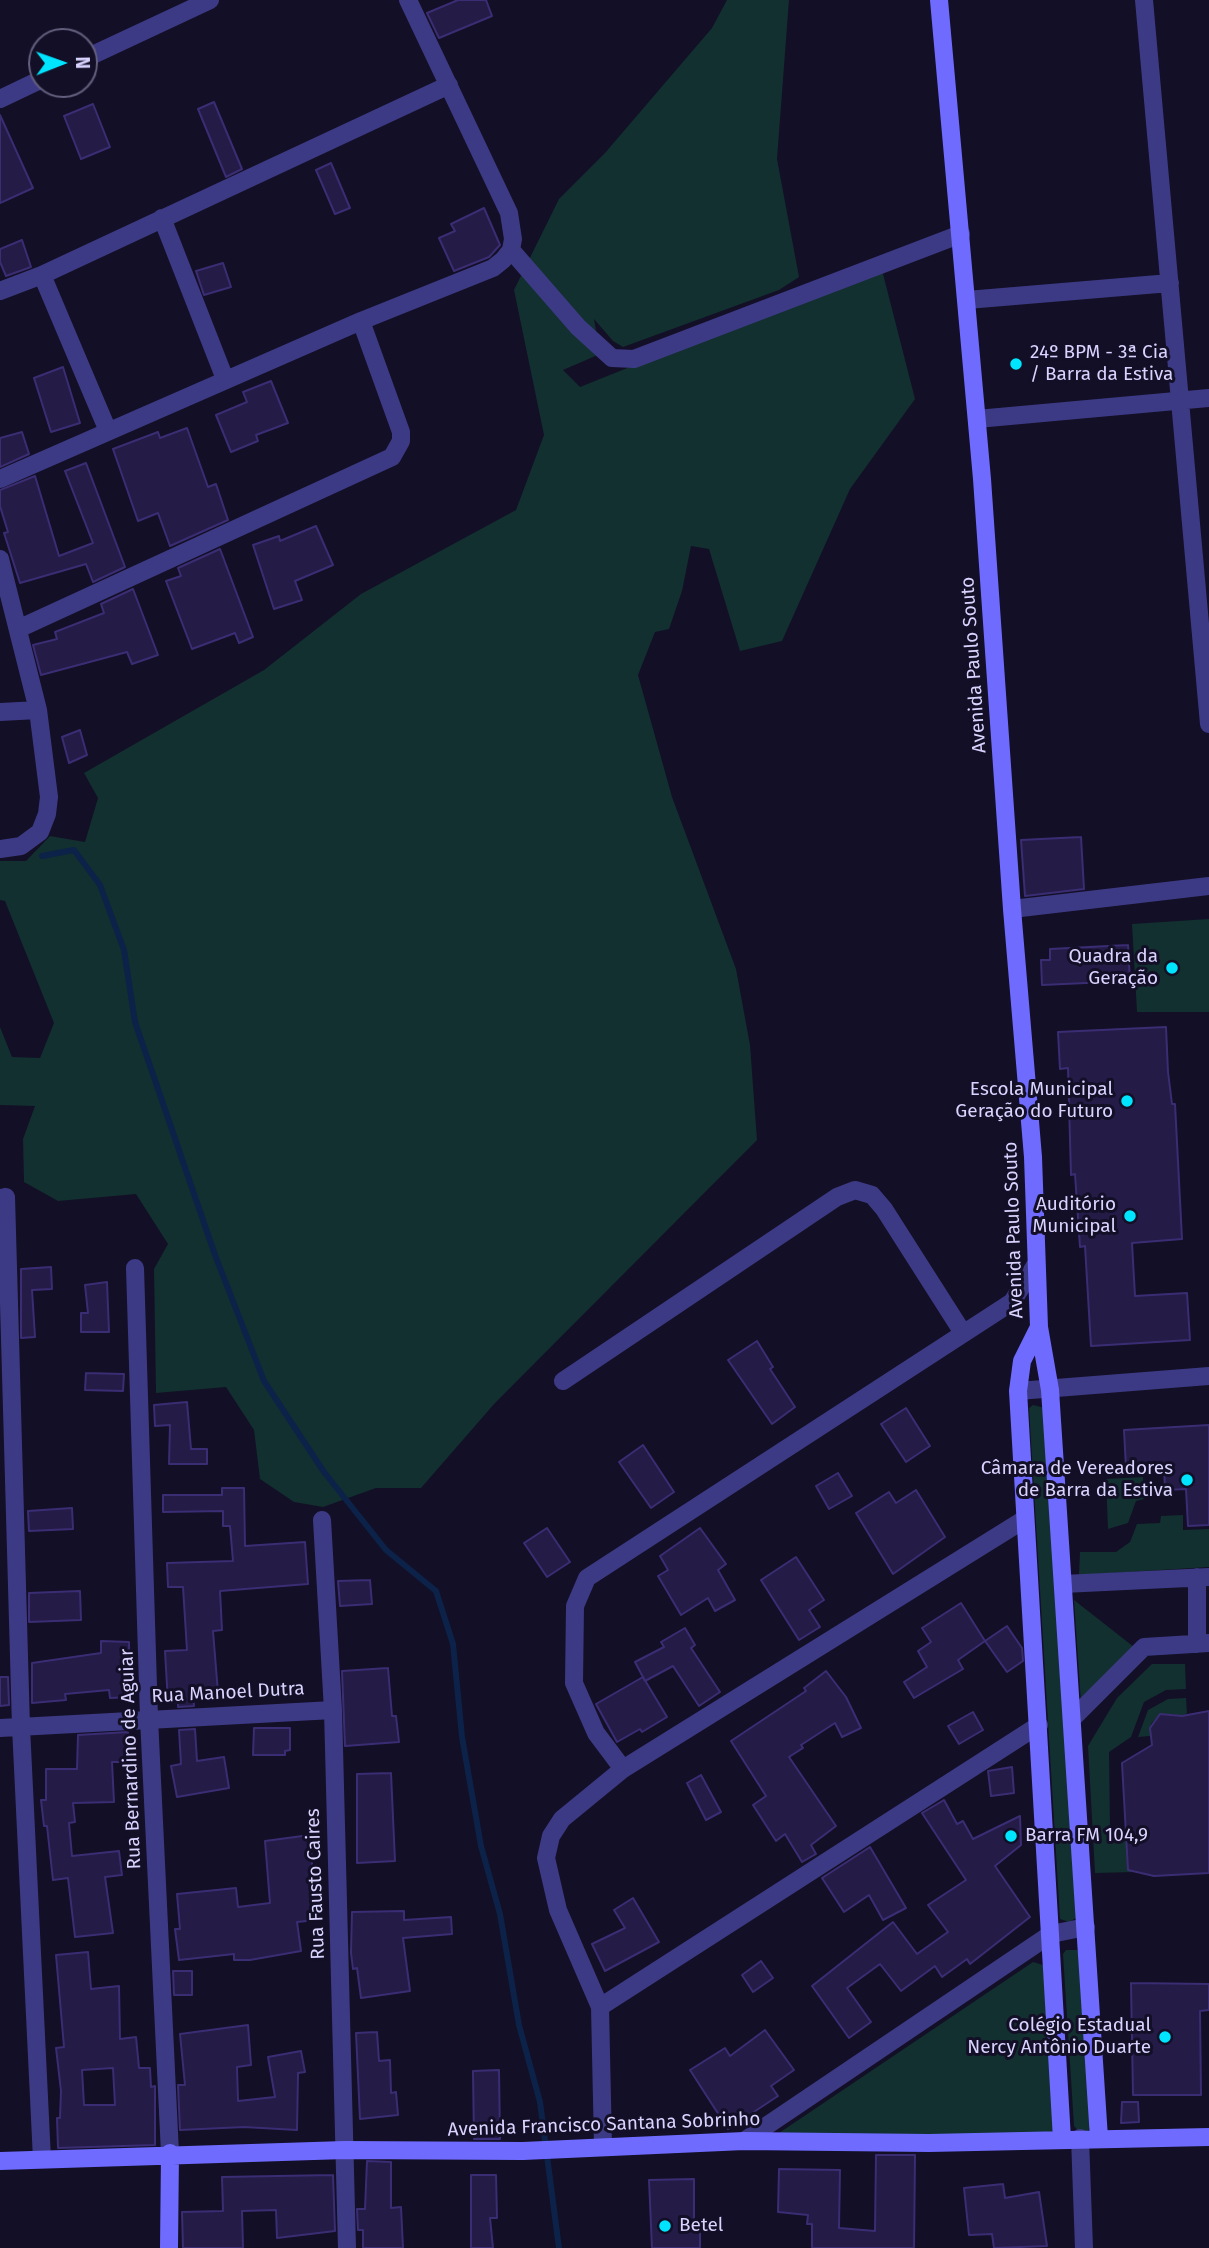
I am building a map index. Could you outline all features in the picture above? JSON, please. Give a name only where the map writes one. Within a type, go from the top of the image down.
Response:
[{"type":"street","points":[[98,52],[210,0]]},
{"type":"street","points":[[0,478],[361,320],[494,268],[511,250],[513,227],[509,214],[408,0]]},
{"type":"street","name":"Avenida Paulo Souto","points":[[939,0],[977,419],[1012,909],[1033,1157],[1039,1327],[1050,1390],[1099,2138]]},
{"type":"street","points":[[1144,0],[1207,649],[1209,724]]},
{"type":"street","points":[[0,289],[42,275],[449,85]]},
{"type":"street","points":[[0,99],[28,86]]},
{"type":"street","points":[[162,218],[225,379]]},
{"type":"street","points":[[511,250],[578,327],[611,358],[634,359],[961,234]]},
{"type":"street","points":[[42,275],[108,431]]},
{"type":"street","points":[[967,300],[1170,283]]},
{"type":"street","points":[[18,629],[392,457],[401,441],[401,432],[361,320]]},
{"type":"street","points":[[977,419],[1209,398]]},
{"type":"street","points":[[0,559],[38,709],[49,797],[47,814],[40,832],[31,841],[0,849]]},
{"type":"street","points":[[0,712],[38,709]]},
{"type":"street","points":[[1012,909],[1209,886]]},
{"type":"street","points":[[563,1381],[837,1197],[855,1190],[872,1195],[884,1209],[963,1333]]},
{"type":"street","points":[[3,1198],[21,1727],[42,2159]]},
{"type":"street","points":[[623,1769],[596,1733],[574,1683],[575,1606],[587,1578],[1012,1302],[1036,1264]]},
{"type":"street","name":"Rua Bernardino de Aguiar","points":[[135,1268],[149,1718],[170,2153],[169,2248]]},
{"type":"street","name":"Avenida Paulo Souto","points":[[1039,1327],[1022,1361],[1018,1391],[1051,1934],[1071,2139]]},
{"type":"street","points":[[1018,1391],[1209,1376]]},
{"type":"street","points":[[603,2146],[600,2007],[558,1910],[546,1858],[551,1836],[562,1819],[623,1769],[1026,1519]]},
{"type":"street","name":"Rua Fausto Caires","points":[[322,1520],[332,1710],[347,2248]]},
{"type":"street","points":[[1063,1584],[1203,1577],[1203,1643],[1144,1647],[1072,1719]]},
{"type":"street","name":"Rua Manoel Dutra","points":[[0,1728],[332,1710]]},
{"type":"street","points":[[600,2007],[1040,1725]]},
{"type":"street","points":[[744,2141],[1051,1934],[1086,1927]]},
{"type":"street","name":"Avenida Francisco Santana Sobrinho","points":[[0,2161],[170,2153],[570,2150],[603,2146],[744,2141],[929,2143],[1209,2137]]},
{"type":"street","points":[[1071,2139],[1084,2248]]},
{"type":"green space","points":[[727,0],[789,0],[777,159],[799,277],[779,290],[623,347],[613,341],[594,319],[600,354],[563,370],[580,387],[881,266],[915,399],[850,489],[782,641],[740,651],[709,549],[691,546],[682,591],[669,629],[655,632],[638,675],[672,797],[736,969],[750,1045],[757,1140],[495,1403],[421,1488],[376,1488],[323,1507],[294,1502],[260,1479],[254,1430],[226,1387],[156,1393],[154,1269],[168,1244],[136,1194],[58,1201],[24,1182],[23,1139],[35,1106],[0,1105],[0,1027],[12,1057],[40,1058],[54,1023],[5,901],[0,900],[0,861],[26,861],[50,836],[85,842],[98,798],[84,773],[264,670],[361,594],[516,510],[544,435],[514,290],[559,199],[605,153],[712,28]]},
{"type":"green space","name":"Quadra da Geração","points":[[1209,919],[1209,1012],[1137,1012],[1132,924]]},
{"type":"green space","points":[[1033,1405],[1045,1408],[1076,1918],[1069,1922],[1060,1919],[1029,1408]]},
{"type":"green space","points":[[1143,1477],[1144,1499],[1136,1501],[1128,1523],[1108,1529],[1106,1479]]},
{"type":"green space","points":[[1183,1515],[1183,1530],[1209,1529],[1209,1567],[1079,1575],[1080,1552],[1116,1552],[1130,1542],[1137,1524],[1160,1523],[1161,1516]]},
{"type":"green space","points":[[1074,1600],[1134,1647],[1081,1702]]},
{"type":"green space","points":[[1152,1664],[1185,1664],[1186,1689],[1166,1690],[1144,1702],[1131,1737],[1109,1752],[1110,1829],[1126,1828],[1136,1872],[1095,1873],[1088,1746],[1117,1698]]},
{"type":"green space","points":[[1186,1698],[1187,1713],[1180,1718],[1173,1714],[1160,1714],[1151,1724],[1150,1736],[1138,1737],[1148,1710],[1168,1699]]},
{"type":"green space","points":[[1066,1950],[1077,1950],[1081,1954],[1091,2125],[1088,2131],[1079,2132],[1074,2126],[1063,1954]]},
{"type":"green space","points":[[1033,1962],[1043,1965],[1058,2136],[780,2141],[779,2133]]},
{"type":"building","points":[[458,0],[486,0],[492,16],[439,38],[427,13]]},
{"type":"building","points":[[214,102],[242,169],[226,177],[198,109]]},
{"type":"building","points":[[93,104],[110,147],[81,159],[64,116]]},
{"type":"building","points":[[0,115],[33,188],[0,203]]},
{"type":"building","points":[[331,163],[350,208],[335,214],[316,170]]},
{"type":"building","points":[[484,208],[500,245],[489,257],[454,271],[439,238],[455,231],[451,224]]},
{"type":"building","points":[[22,240],[31,267],[6,276],[0,262],[0,249]]},
{"type":"building","points":[[223,263],[231,287],[204,295],[196,271]]},
{"type":"building","points":[[63,367],[80,423],[51,432],[34,378]]},
{"type":"building","points":[[271,381],[288,423],[256,435],[258,441],[231,452],[216,415],[247,402],[243,392]]},
{"type":"building","points":[[187,428],[208,487],[216,484],[228,520],[170,546],[158,513],[138,521],[113,449],[158,432],[160,438]]},
{"type":"building","points":[[22,432],[29,454],[0,467],[0,438]]},
{"type":"building","points":[[86,463],[125,567],[93,582],[86,564],[20,583],[4,533],[8,532],[0,506],[0,490],[35,476],[59,556],[93,543],[65,471]]},
{"type":"building","points":[[316,526],[333,565],[295,581],[302,600],[274,609],[253,545],[279,536],[280,541]]},
{"type":"building","points":[[220,549],[253,637],[239,643],[235,633],[192,649],[166,581],[181,576],[178,568]]},
{"type":"building","points":[[133,589],[158,655],[132,664],[127,652],[41,675],[33,645],[57,639],[55,632],[104,613],[101,604]]},
{"type":"building","points":[[80,730],[87,755],[69,763],[62,737]]},
{"type":"building","points":[[1081,837],[1084,889],[1025,896],[1021,840]]},
{"type":"building","points":[[1128,945],[1130,981],[1042,985],[1041,960],[1050,960],[1050,949]]},
{"type":"building","points":[[1166,1027],[1168,1072],[1172,1104],[1175,1104],[1182,1239],[1132,1243],[1135,1296],[1187,1293],[1190,1340],[1091,1346],[1085,1246],[1080,1247],[1075,1174],[1071,1175],[1068,1068],[1060,1069],[1058,1032]]},
{"type":"building","points":[[51,1267],[52,1289],[32,1290],[35,1337],[21,1338],[21,1269]]},
{"type":"building","points":[[107,1282],[109,1332],[81,1332],[81,1313],[88,1313],[85,1285]]},
{"type":"building","points":[[757,1341],[773,1367],[770,1369],[795,1407],[772,1424],[728,1360]]},
{"type":"building","points":[[86,1373],[124,1374],[123,1391],[85,1390]]},
{"type":"building","points":[[187,1402],[191,1449],[207,1449],[207,1464],[169,1464],[170,1425],[155,1426],[154,1405]]},
{"type":"building","points":[[906,1408],[930,1446],[906,1462],[881,1424]]},
{"type":"building","name":"Câmara de Vereadores de Barra da Estiva","points":[[1209,1425],[1209,1525],[1188,1526],[1186,1489],[1165,1490],[1164,1466],[1126,1468],[1124,1430]]},
{"type":"building","points":[[643,1445],[674,1492],[651,1508],[619,1462]]},
{"type":"building","points":[[838,1473],[852,1496],[829,1509],[816,1486]]},
{"type":"building","points":[[222,1488],[244,1488],[245,1546],[305,1542],[308,1584],[220,1591],[222,1630],[213,1631],[218,1693],[193,1695],[194,1706],[178,1707],[178,1702],[168,1703],[165,1651],[187,1650],[183,1587],[168,1587],[167,1563],[233,1561],[230,1526],[223,1526],[223,1511],[163,1512],[163,1495],[222,1495]]},
{"type":"building","points":[[916,1490],[945,1537],[893,1574],[856,1513],[889,1492],[896,1503]]},
{"type":"building","points":[[72,1508],[73,1529],[29,1531],[28,1511]]},
{"type":"building","points":[[547,1528],[570,1562],[547,1577],[524,1543]]},
{"type":"building","points":[[700,1528],[726,1564],[718,1570],[735,1600],[715,1611],[708,1598],[681,1615],[658,1576],[668,1570],[660,1556]]},
{"type":"building","points":[[796,1557],[824,1600],[809,1610],[820,1627],[799,1640],[761,1580]]},
{"type":"building","points":[[370,1580],[372,1604],[340,1606],[338,1581]]},
{"type":"building","points":[[80,1591],[81,1620],[29,1622],[29,1593]]},
{"type":"building","points":[[961,1603],[985,1641],[958,1660],[963,1669],[914,1698],[904,1682],[927,1667],[918,1651],[931,1642],[922,1628]]},
{"type":"building","points":[[1007,1626],[1022,1648],[1023,1661],[1007,1672],[985,1641]]},
{"type":"building","points":[[685,1628],[695,1645],[691,1648],[720,1692],[699,1706],[673,1666],[645,1681],[635,1662],[664,1647],[661,1642]]},
{"type":"building","points":[[101,1641],[129,1642],[130,1697],[110,1698],[109,1690],[65,1694],[66,1700],[32,1703],[32,1663],[101,1653]]},
{"type":"building","points":[[388,1668],[392,1716],[396,1716],[399,1742],[345,1746],[342,1671]]},
{"type":"building","points":[[826,1671],[846,1697],[861,1728],[842,1737],[835,1723],[801,1745],[803,1748],[789,1757],[836,1826],[811,1845],[816,1854],[802,1862],[785,1834],[776,1841],[753,1805],[766,1796],[731,1741],[806,1691],[804,1688]]},
{"type":"building","points":[[0,1677],[8,1677],[9,1705],[0,1706]]},
{"type":"building","points":[[643,1677],[667,1717],[642,1732],[640,1729],[617,1742],[596,1704]]},
{"type":"building","points":[[1209,1711],[1209,1873],[1154,1876],[1128,1870],[1122,1763],[1152,1745],[1150,1728],[1160,1714],[1182,1716]]},
{"type":"building","points":[[973,1712],[983,1730],[959,1744],[948,1726]]},
{"type":"building","points":[[254,1728],[290,1728],[290,1750],[285,1751],[285,1755],[253,1755]]},
{"type":"building","points":[[195,1729],[197,1761],[224,1757],[229,1788],[177,1797],[171,1766],[181,1764],[179,1730]]},
{"type":"building","points":[[128,1732],[127,1762],[112,1762],[114,1802],[73,1803],[75,1822],[69,1823],[72,1856],[119,1851],[122,1875],[105,1877],[113,1933],[75,1937],[68,1878],[53,1880],[41,1800],[46,1800],[46,1769],[77,1769],[78,1735]]},
{"type":"building","points":[[1012,1767],[1014,1793],[991,1796],[988,1771]]},
{"type":"building","points":[[391,1773],[395,1861],[357,1863],[357,1774]]},
{"type":"building","points":[[701,1775],[721,1812],[706,1820],[687,1783]]},
{"type":"building","points":[[944,1800],[957,1824],[963,1821],[973,1839],[1020,1816],[1021,1845],[995,1866],[1030,1917],[970,1964],[967,1959],[942,1977],[935,1966],[901,1991],[880,1964],[847,1988],[871,2022],[849,2038],[812,1986],[893,1922],[917,1954],[948,1932],[928,1905],[966,1880],[922,1813]]},
{"type":"building","points":[[310,1835],[316,1920],[297,1922],[301,1951],[250,1960],[234,1960],[234,1954],[179,1960],[175,1929],[180,1929],[177,1894],[236,1888],[238,1907],[270,1903],[265,1841]]},
{"type":"building","points":[[870,1847],[906,1908],[883,1920],[869,1895],[844,1912],[822,1878]]},
{"type":"building","points":[[633,1898],[659,1942],[605,1971],[592,1944],[625,1928],[614,1910]]},
{"type":"building","points":[[404,1911],[404,1920],[451,1917],[452,1934],[403,1938],[410,1991],[361,1998],[357,1968],[353,1969],[351,1953],[352,1912]]},
{"type":"building","points":[[88,1952],[91,1989],[119,1986],[120,2039],[136,2037],[139,2068],[150,2068],[151,2087],[155,2086],[155,2145],[58,2148],[57,2118],[60,2118],[61,2091],[56,2048],[64,2047],[56,1955]],"holes":[[[113,2068],[115,2105],[84,2105],[82,2070]]]},
{"type":"building","points":[[761,1961],[773,1978],[753,1992],[742,1975]]},
{"type":"building","points":[[173,1971],[192,1971],[192,1995],[174,1995]]},
{"type":"building","points":[[1131,1983],[1209,1984],[1209,2010],[1200,2011],[1201,2095],[1133,2095]]},
{"type":"building","points":[[248,2025],[251,2065],[237,2067],[238,2101],[275,2097],[268,2057],[301,2051],[305,2072],[298,2073],[297,2130],[244,2127],[180,2130],[178,2085],[185,2085],[180,2034]]},
{"type":"building","points":[[765,2030],[794,2070],[771,2086],[778,2096],[728,2129],[690,2070],[725,2048],[730,2056]]},
{"type":"building","points":[[377,2032],[379,2061],[390,2060],[391,2093],[396,2092],[398,2115],[360,2119],[356,2033]]},
{"type":"building","points":[[499,2070],[500,2139],[474,2139],[473,2071]]},
{"type":"building","points":[[1122,2102],[1138,2102],[1139,2122],[1121,2123]]},
{"type":"building","points":[[876,2155],[915,2155],[914,2248],[812,2248],[812,2224],[807,2224],[808,2215],[778,2212],[779,2169],[840,2170],[839,2228],[875,2231]]},
{"type":"building","points":[[367,2161],[391,2162],[391,2208],[401,2207],[403,2248],[363,2248],[363,2230],[358,2230],[357,2209],[365,2209]]},
{"type":"building","points":[[333,2175],[335,2231],[277,2238],[276,2210],[242,2211],[243,2248],[183,2248],[182,2212],[223,2211],[222,2177]]},
{"type":"building","points":[[471,2175],[496,2175],[497,2218],[490,2218],[493,2248],[471,2248]]},
{"type":"building","points":[[694,2179],[694,2224],[700,2224],[700,2248],[652,2248],[649,2180]]},
{"type":"building","points":[[1003,2184],[1005,2198],[1039,2192],[1047,2246],[994,2248],[992,2234],[969,2235],[964,2188]]},
{"type":"waterway","points":[[42,856],[74,850],[100,885],[124,950],[135,1022],[215,1255],[264,1381],[324,1472],[386,1550],[436,1591],[453,1644],[462,1737],[481,1846],[500,1914],[519,2025],[540,2102],[559,2248]]},
{"type":"place","name":"24º BPM - 3ª Cia / Barra da Estiva","points":[[1016,364]]},
{"type":"place","name":"Quadra da Geração","points":[[1172,968]]},
{"type":"place","name":"Escola Municipal Geração do Futuro","points":[[1127,1101]]},
{"type":"place","name":"Auditório Municipal","points":[[1130,1216]]},
{"type":"place","name":"Câmara de Vereadores de Barra da Estiva","points":[[1187,1480]]},
{"type":"place","name":"Barra FM 104,9","points":[[1011,1836]]},
{"type":"place","name":"Colégio Estadual Nercy Antônio Duarte","points":[[1165,2037]]},
{"type":"place","name":"Betel","points":[[665,2226]]}]
